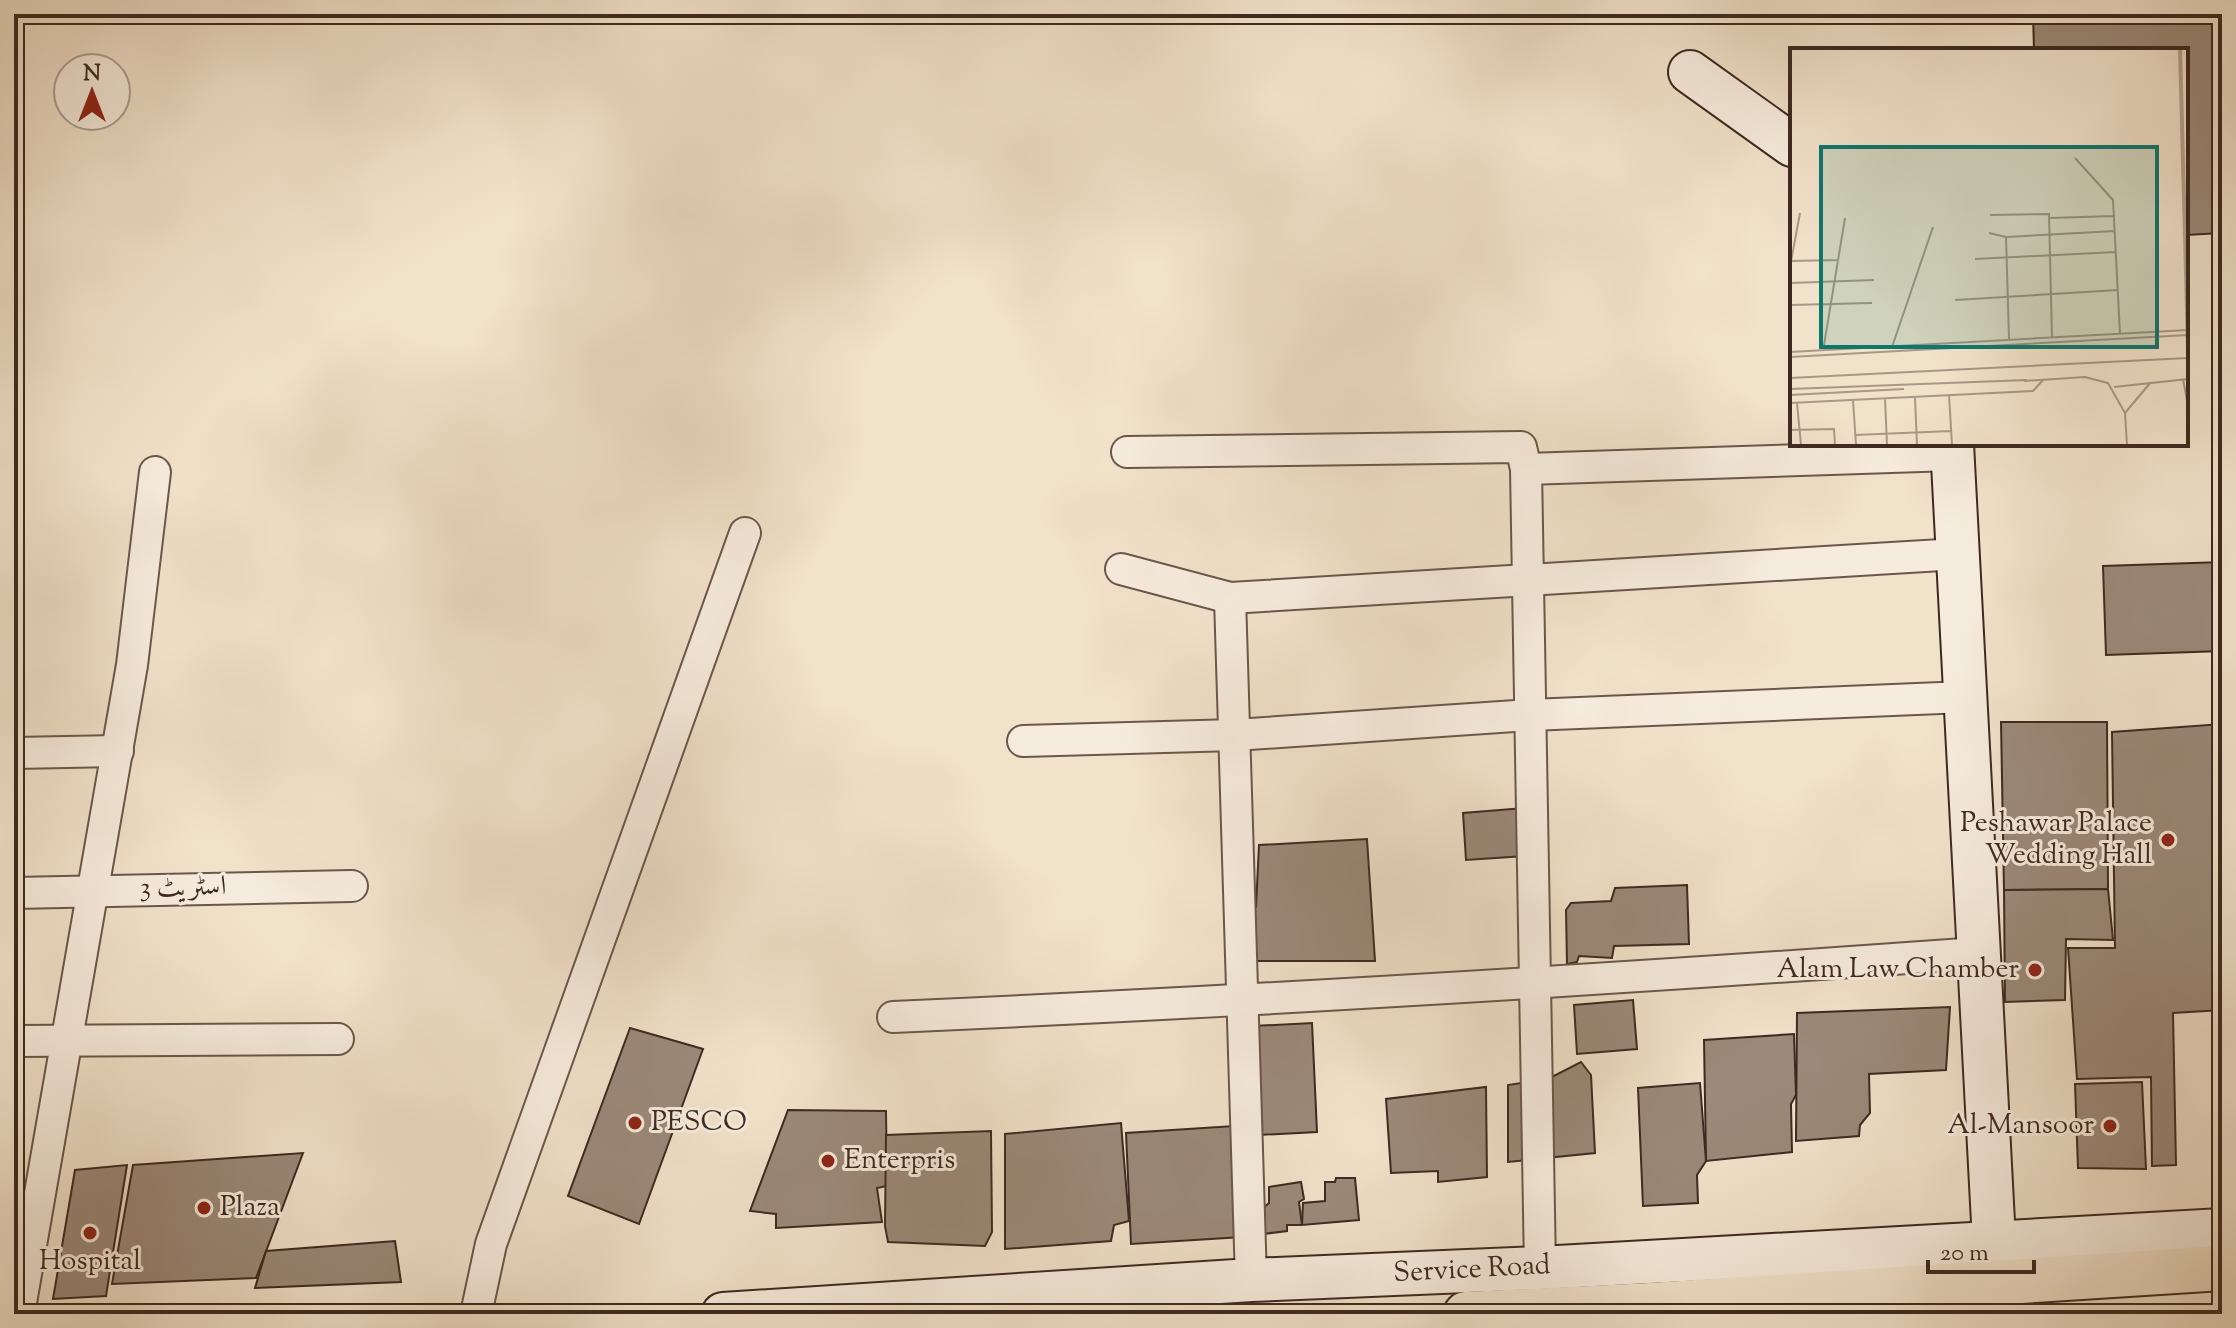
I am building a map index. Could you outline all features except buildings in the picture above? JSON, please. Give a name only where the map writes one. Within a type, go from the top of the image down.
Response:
[{"type":"highway","points":[[1466,1314],[2222,1268]]},
{"type":"street","points":[[1690,72],[1790,144]]},
{"type":"street","points":[[1127,452],[1521,447],[1526,469],[1540,1268]]},
{"type":"street","points":[[1526,469],[1952,450],[1994,1241]]},
{"type":"street","points":[[19,1314],[132,665],[155,472]]},
{"type":"street","points":[[476,1314],[491,1244],[745,533]]},
{"type":"street","points":[[1121,569],[1230,598],[1958,554]]},
{"type":"street","points":[[1230,598],[1251,1280]]},
{"type":"street","points":[[1023,741],[1235,735],[1530,715],[1965,697]]},
{"type":"street","points":[[14,753],[118,751]]},
{"type":"street","name":"اسٹریٹ 3","points":[[14,893],[352,886]]},
{"type":"street","points":[[893,1017],[1243,1002],[1535,985],[1978,953]]},
{"type":"street","points":[[14,1041],[338,1039]]},
{"type":"street","name":"Service Road","points":[[723,1314],[1251,1280],[1540,1268],[2222,1230]]},
{"type":"place","name":"Peshawar Palace Wedding Hall","points":[[2168,840]]},
{"type":"place","name":"Alam Law Chamber","points":[[2035,970]]},
{"type":"place","name":"PESCO","points":[[635,1123]]},
{"type":"place","name":"Al-Mansoor","points":[[2110,1126]]},
{"type":"place","name":"Enterpris","points":[[828,1161]]},
{"type":"place","name":"Plaza","points":[[204,1208]]},
{"type":"place","name":"Hospital","points":[[90,1233]]}]
